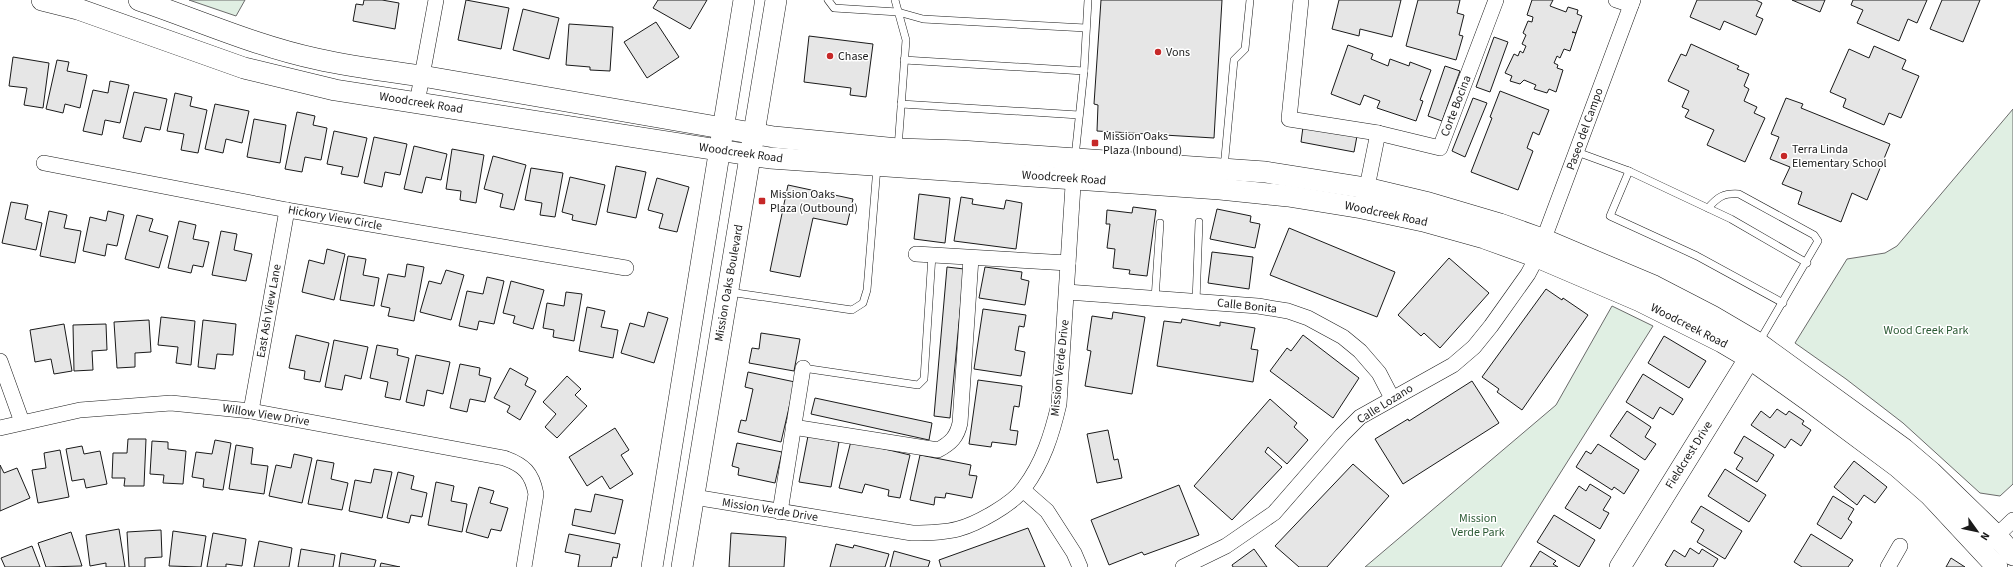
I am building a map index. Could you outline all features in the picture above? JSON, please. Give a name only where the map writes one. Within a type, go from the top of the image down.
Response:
[{"type":"main road","name":"Woodcreek Road","points":[[42,0],[78,9],[244,68],[335,90],[719,151],[810,162],[877,167],[1074,169],[1224,168],[1265,172],[1364,198]]},
{"type":"main road","name":"Woodcreek Road","points":[[139,0],[254,41],[316,59],[374,70],[422,76],[723,129],[754,134],[1074,169],[1220,189],[1288,196],[1364,198],[1429,203],[1500,224],[1541,248],[1654,286],[1712,316],[1754,351],[1904,449],[1931,472],[1990,543],[2013,555]]},
{"type":"main road","points":[[652,567],[744,0]]},
{"type":"main road","name":"Mission Oaks Boulevard","points":[[682,567],[776,0]]},
{"type":"main road","name":"Fieldcrest Drive","points":[[1620,567],[1754,351]]},
{"type":"main road","name":"Woodcreek Road","points":[[1990,543],[1997,567]]},
{"type":"street","points":[[418,103],[436,0]]},
{"type":"street","points":[[1301,0],[1289,119],[1378,133],[1364,198]]},
{"type":"street","name":"Corte Bocina","points":[[1378,133],[1440,148],[1496,0]]},
{"type":"street","points":[[1616,0],[1632,3]]},
{"type":"street","name":"Paseo del Campo","points":[[1541,248],[1632,3]]},
{"type":"street","name":"Hickory View Circle","points":[[44,163],[287,210],[626,268]]},
{"type":"street","name":"Mission Verde Drive","points":[[694,497],[912,533],[927,533],[958,529],[981,520],[1004,506],[1023,490],[1045,452],[1059,404],[1074,169]]},
{"type":"street","name":"East Ash View Lane","points":[[251,411],[287,210]]},
{"type":"street","name":"Calle Lozano","points":[[1183,567],[1226,546],[1274,513],[1342,435],[1360,417],[1453,365],[1474,346],[1491,326],[1528,274],[1541,248]]},
{"type":"street","points":[[916,254],[1068,263]]},
{"type":"street","points":[[793,427],[938,450],[950,444],[958,434],[960,423],[971,258]]},
{"type":"street","name":"Calle Bonita","points":[[1066,292],[1258,306],[1288,311],[1325,326],[1360,351],[1379,373],[1392,398]]},
{"type":"street","points":[[0,361],[22,422]]},
{"type":"street","points":[[780,512],[803,368]]},
{"type":"street","name":"Willow View Drive","points":[[0,428],[80,410],[171,403],[251,411],[504,458],[518,463],[534,482],[536,494],[524,567]]},
{"type":"street","points":[[1023,490],[1048,511],[1074,553],[1080,567]]},
{"type":"street","points":[[1990,543],[2013,520]]},
{"type":"street","points":[[1888,567],[1900,546]]},
{"type":"lane","points":[[828,0],[834,8],[898,12],[923,19],[1086,28]]},
{"type":"lane","points":[[895,0],[906,40],[898,149]]},
{"type":"lane","points":[[1074,169],[1084,71],[1088,0]]},
{"type":"lane","points":[[1224,168],[1234,60],[1245,50],[1250,0]]},
{"type":"lane","points":[[904,60],[1084,71]]},
{"type":"lane","points":[[901,104],[1079,115]]},
{"type":"lane","points":[[1577,152],[1629,171],[1731,219],[1807,263]]},
{"type":"lane","points":[[728,292],[852,310],[863,303],[867,290],[877,167]]},
{"type":"lane","points":[[1629,171],[1610,216],[1697,256],[1783,303]]},
{"type":"lane","points":[[1708,208],[1718,196],[1738,194],[1814,235],[1818,241],[1807,263],[1754,351]]},
{"type":"lane","points":[[1196,302],[1199,222]]},
{"type":"lane","points":[[1155,299],[1160,223]]},
{"type":"lane","points":[[803,368],[918,384],[924,380],[932,255]]},
{"type":"green space","points":[[189,0],[245,0],[236,16]]},
{"type":"green space","name":"Wood Creek Park","points":[[2013,109],[2013,484],[2000,496],[1980,493],[1903,423],[1846,379],[1795,343],[1847,259],[1885,253],[1897,246]]},
{"type":"green space","name":"Mission Verde Park","points":[[1612,306],[1653,326],[1501,567],[1365,567],[1556,405]]},
{"type":"building","points":[[364,0],[382,0],[399,3],[395,29],[353,21],[356,4],[363,5]]},
{"type":"building","points":[[466,0],[509,8],[501,49],[458,40]]},
{"type":"building","points":[[658,0],[707,0],[690,29],[653,8]]},
{"type":"building","name":"Vons","points":[[1101,0],[1222,0],[1214,138],[1097,131],[1098,105],[1094,104]]},
{"type":"building","points":[[1339,0],[1401,0],[1392,37],[1360,29],[1359,36],[1332,29]]},
{"type":"building","points":[[1418,0],[1460,0],[1457,13],[1464,15],[1459,35],[1463,36],[1456,60],[1406,46]]},
{"type":"building","points":[[1532,0],[1553,0],[1550,6],[1566,12],[1568,7],[1578,10],[1577,14],[1582,16],[1570,51],[1564,49],[1560,58],[1557,56],[1554,63],[1558,65],[1557,68],[1563,70],[1556,92],[1549,89],[1547,93],[1534,89],[1536,85],[1524,80],[1520,84],[1510,81],[1512,76],[1505,73],[1514,54],[1518,56],[1520,51],[1523,53],[1526,46],[1522,44],[1526,35],[1523,33],[1528,21],[1532,22],[1533,17],[1527,15]]},
{"type":"building","points":[[1697,0],[1756,0],[1762,3],[1756,16],[1763,19],[1756,35],[1724,21],[1720,30],[1690,17]]},
{"type":"building","points":[[1792,0],[1825,0],[1820,12]]},
{"type":"building","points":[[1853,0],[1927,0],[1917,23],[1908,19],[1899,41],[1857,23],[1863,10],[1851,5]]},
{"type":"building","points":[[1942,0],[1980,0],[1963,42],[1930,29]]},
{"type":"building","points":[[523,9],[559,18],[549,59],[513,50]]},
{"type":"building","points":[[656,22],[679,57],[647,78],[624,42]]},
{"type":"building","points":[[569,24],[613,27],[610,71],[590,70],[590,67],[566,65]]},
{"type":"building","points":[[809,36],[873,44],[866,97],[850,95],[851,88],[804,82]]},
{"type":"building","points":[[1494,37],[1508,42],[1490,92],[1476,87]]},
{"type":"building","points":[[1691,44],[1739,66],[1737,69],[1749,74],[1744,86],[1749,89],[1744,101],[1757,107],[1754,113],[1765,118],[1745,162],[1707,145],[1714,130],[1685,117],[1689,110],[1682,107],[1689,91],[1668,81],[1681,54],[1686,56]]},
{"type":"building","points":[[1348,45],[1373,54],[1371,59],[1388,66],[1390,59],[1409,66],[1410,62],[1431,70],[1420,100],[1423,101],[1416,121],[1377,108],[1380,101],[1364,95],[1360,105],[1331,94]]},
{"type":"building","points":[[1874,46],[1906,60],[1902,69],[1919,76],[1901,118],[1889,113],[1884,125],[1843,107],[1846,99],[1830,92],[1849,49],[1869,58]]},
{"type":"building","points":[[13,57],[49,63],[43,108],[24,105],[27,88],[9,86]]},
{"type":"building","points":[[57,60],[69,62],[67,71],[87,75],[80,108],[65,104],[63,113],[46,109]]},
{"type":"building","points":[[1445,66],[1460,71],[1442,121],[1428,116]]},
{"type":"building","points":[[110,81],[129,85],[120,123],[105,120],[102,135],[83,131],[93,90],[108,93]]},
{"type":"building","points":[[1500,91],[1549,110],[1539,135],[1533,132],[1527,148],[1533,151],[1518,190],[1471,172],[1492,118],[1490,117]]},
{"type":"building","points":[[134,92],[167,99],[160,130],[145,127],[141,142],[123,138]]},
{"type":"building","points":[[175,93],[192,97],[190,106],[207,110],[198,153],[181,150],[184,134],[167,131]]},
{"type":"building","points":[[1473,98],[1487,103],[1465,157],[1452,151]]},
{"type":"building","points":[[1786,98],[1803,104],[1801,108],[1890,144],[1867,200],[1852,193],[1841,222],[1798,204],[1802,192],[1782,184],[1790,167],[1770,159],[1779,137],[1771,134]]},
{"type":"building","points":[[215,104],[249,111],[242,143],[226,139],[223,153],[205,149]]},
{"type":"building","points":[[297,112],[315,116],[313,125],[327,128],[321,160],[305,157],[302,172],[285,169]]},
{"type":"building","points":[[254,119],[286,125],[280,163],[247,157]]},
{"type":"building","points":[[1303,127],[1357,136],[1354,152],[1301,142]]},
{"type":"building","points":[[334,131],[367,138],[358,177],[341,174],[343,167],[327,164]]},
{"type":"building","points":[[374,137],[407,144],[400,175],[385,172],[382,187],[364,183]]},
{"type":"building","points":[[414,146],[447,154],[441,180],[426,177],[422,193],[404,189]]},
{"type":"building","points":[[452,149],[484,155],[476,203],[460,200],[461,191],[446,189]]},
{"type":"building","points":[[493,156],[526,165],[514,210],[500,207],[503,194],[484,189]]},
{"type":"building","points":[[616,166],[646,172],[636,218],[607,212]]},
{"type":"building","points":[[531,168],[563,173],[555,217],[540,215],[542,203],[525,200]]},
{"type":"building","points":[[570,177],[605,185],[596,225],[572,220],[573,215],[562,212]]},
{"type":"building","points":[[657,178],[689,187],[677,232],[659,228],[663,214],[648,210]]},
{"type":"building","points":[[788,185],[853,199],[847,225],[813,218],[800,277],[770,271]]},
{"type":"building","points":[[919,194],[950,198],[945,243],[914,239]]},
{"type":"building","points":[[961,197],[973,199],[972,204],[1004,209],[1006,200],[1022,203],[1016,249],[954,241]]},
{"type":"building","points":[[11,202],[28,205],[25,219],[42,223],[36,250],[2,243]]},
{"type":"building","points":[[1133,207],[1156,210],[1147,276],[1129,274],[1130,270],[1113,268],[1115,249],[1107,248],[1110,224],[1106,224],[1107,210],[1132,213]]},
{"type":"building","points":[[1217,209],[1251,216],[1250,222],[1260,224],[1255,248],[1210,239]]},
{"type":"building","points":[[49,211],[67,215],[64,228],[81,231],[75,263],[40,256]]},
{"type":"building","points":[[108,211],[124,215],[117,246],[107,244],[105,256],[83,251],[90,217],[106,221]]},
{"type":"building","points":[[137,215],[153,219],[149,231],[168,236],[159,268],[125,259]]},
{"type":"building","points":[[179,221],[196,225],[193,239],[209,242],[203,267],[193,265],[191,273],[168,268]]},
{"type":"building","points":[[1289,228],[1395,272],[1377,317],[1270,275]]},
{"type":"building","points":[[221,231],[237,234],[234,250],[252,254],[246,281],[212,275]]},
{"type":"building","points":[[327,249],[345,254],[334,300],[302,292],[309,260],[324,264]]},
{"type":"building","points":[[1212,252],[1253,257],[1249,289],[1208,283]]},
{"type":"building","points":[[348,256],[366,259],[363,275],[379,278],[374,306],[340,300]]},
{"type":"building","points":[[1449,258],[1489,293],[1440,348],[1424,333],[1421,336],[1398,315]]},
{"type":"building","points":[[407,264],[424,267],[414,321],[388,316],[390,308],[381,306],[388,274],[405,277]]},
{"type":"building","points":[[947,267],[964,269],[950,418],[934,416]]},
{"type":"building","points":[[985,267],[1022,272],[1021,279],[1029,281],[1025,305],[979,298]]},
{"type":"building","points":[[446,270],[464,275],[451,320],[420,312],[429,281],[441,284]]},
{"type":"building","points":[[487,277],[504,281],[494,324],[479,321],[477,330],[459,326],[467,291],[483,294]]},
{"type":"building","points":[[511,281],[544,290],[533,329],[513,323],[515,316],[503,313]]},
{"type":"building","points":[[1546,289],[1562,300],[1563,298],[1588,315],[1522,410],[1497,392],[1499,389],[1482,377]]},
{"type":"building","points":[[566,292],[582,294],[574,341],[553,337],[554,330],[543,328],[547,303],[564,306]]},
{"type":"building","points":[[587,307],[605,311],[601,327],[618,330],[613,358],[579,351]]},
{"type":"building","points":[[983,309],[1026,315],[1024,327],[1019,326],[1015,350],[1025,352],[1021,376],[974,369]]},
{"type":"building","points":[[648,312],[668,318],[654,363],[621,353],[630,323],[644,327]]},
{"type":"building","points":[[1113,312],[1145,317],[1132,394],[1085,386],[1091,351],[1087,350],[1092,316],[1112,319]]},
{"type":"building","points":[[161,317],[195,321],[191,365],[176,363],[178,347],[158,345]]},
{"type":"building","points":[[1182,319],[1220,326],[1220,322],[1255,328],[1251,349],[1258,350],[1253,382],[1157,366],[1164,321],[1181,323]]},
{"type":"building","points":[[149,320],[151,352],[135,353],[135,367],[117,368],[114,322]]},
{"type":"building","points":[[203,320],[236,324],[233,355],[217,354],[215,369],[198,367]]},
{"type":"building","points":[[64,324],[72,371],[54,374],[51,359],[35,362],[30,330]]},
{"type":"building","points":[[106,324],[107,350],[92,351],[93,370],[74,371],[73,325]]},
{"type":"building","points":[[761,333],[800,339],[794,371],[749,363],[752,348],[759,349]]},
{"type":"building","points":[[296,335],[329,343],[320,382],[304,379],[305,371],[289,368]]},
{"type":"building","points":[[1303,335],[1359,378],[1333,418],[1270,371],[1287,348],[1291,351]]},
{"type":"building","points":[[1664,336],[1706,361],[1689,388],[1648,363]]},
{"type":"building","points":[[334,340],[368,347],[361,379],[345,375],[342,390],[325,387]]},
{"type":"building","points":[[377,345],[398,349],[397,355],[409,358],[400,400],[385,397],[388,382],[370,378]]},
{"type":"building","points":[[416,355],[450,362],[443,394],[427,390],[424,406],[406,402]]},
{"type":"building","points":[[460,364],[480,368],[479,375],[491,378],[485,402],[470,399],[467,412],[450,408]]},
{"type":"building","points":[[510,368],[528,378],[525,385],[536,391],[520,420],[507,412],[510,406],[494,398]]},
{"type":"building","points":[[748,372],[795,382],[781,442],[738,432],[741,420],[746,421],[753,389],[745,387]]},
{"type":"building","points":[[1643,374],[1683,399],[1673,415],[1660,407],[1653,419],[1626,402]]},
{"type":"building","points":[[567,376],[581,389],[575,395],[587,406],[557,438],[545,427],[556,414],[543,402]]},
{"type":"building","points":[[978,380],[1022,386],[1019,407],[1014,406],[1010,430],[1018,431],[1016,445],[992,442],[991,447],[969,444]]},
{"type":"building","points":[[1472,381],[1499,423],[1403,484],[1375,439],[1408,419],[1409,421]]},
{"type":"building","points":[[815,398],[932,423],[929,440],[811,414]]},
{"type":"building","points":[[1270,399],[1297,423],[1294,427],[1308,440],[1287,464],[1268,447],[1265,452],[1282,467],[1232,520],[1194,486]]},
{"type":"building","points":[[1777,409],[1786,415],[1789,411],[1804,421],[1802,424],[1811,430],[1801,446],[1791,439],[1785,448],[1751,425],[1761,411],[1770,418]]},
{"type":"building","points":[[1627,411],[1651,427],[1645,437],[1656,444],[1645,460],[1610,436]]},
{"type":"building","points":[[615,428],[629,450],[621,455],[633,474],[610,489],[602,476],[587,486],[569,457]]},
{"type":"building","points":[[1108,430],[1114,460],[1118,459],[1122,478],[1097,483],[1087,434]]},
{"type":"building","points":[[808,436],[839,442],[831,487],[799,482]]},
{"type":"building","points":[[1744,436],[1774,455],[1757,482],[1736,469],[1743,458],[1734,453]]},
{"type":"building","points":[[128,439],[146,439],[144,486],[124,486],[125,478],[112,478],[113,453],[127,453]]},
{"type":"building","points":[[215,440],[231,443],[223,490],[203,487],[204,479],[192,477],[196,452],[212,454]]},
{"type":"building","points":[[152,441],[168,442],[168,449],[186,451],[183,484],[163,483],[164,475],[150,474]]},
{"type":"building","points":[[851,441],[910,455],[900,498],[888,496],[889,490],[865,484],[862,493],[839,488]]},
{"type":"building","points":[[737,443],[782,452],[775,483],[738,475],[739,468],[732,466]]},
{"type":"building","points":[[1598,444],[1639,470],[1624,494],[1614,487],[1612,490],[1576,467],[1586,451],[1591,454]]},
{"type":"building","points":[[236,445],[253,448],[251,464],[268,466],[264,494],[229,489]]},
{"type":"building","points":[[82,446],[84,454],[100,451],[107,484],[86,488],[84,479],[72,481],[66,449]]},
{"type":"building","points":[[60,450],[69,497],[38,503],[32,470],[46,468],[44,453]]},
{"type":"building","points":[[294,454],[312,458],[302,503],[269,496],[276,465],[291,468]]},
{"type":"building","points":[[920,455],[971,465],[969,475],[977,476],[972,498],[946,493],[945,498],[935,497],[934,505],[910,500]]},
{"type":"building","points":[[317,460],[334,463],[331,479],[348,483],[342,510],[308,504]]},
{"type":"building","points":[[1854,461],[1887,487],[1875,503],[1864,495],[1857,505],[1834,487]]},
{"type":"building","points":[[1353,464],[1389,496],[1327,567],[1299,567],[1275,546]]},
{"type":"building","points":[[0,465],[4,473],[17,468],[30,498],[0,511]]},
{"type":"building","points":[[374,469],[392,472],[382,518],[349,511],[355,480],[371,483]]},
{"type":"building","points":[[1725,469],[1766,495],[1749,522],[1708,496]]},
{"type":"building","points":[[398,472],[414,476],[411,489],[427,493],[422,517],[411,515],[409,523],[387,518]]},
{"type":"building","points":[[436,482],[454,486],[451,501],[467,504],[462,532],[428,525]]},
{"type":"building","points":[[1590,484],[1611,497],[1603,510],[1609,513],[1600,529],[1565,508],[1579,486],[1586,491]]},
{"type":"building","points":[[1179,485],[1199,535],[1144,555],[1142,552],[1109,565],[1091,520]]},
{"type":"building","points":[[479,487],[494,491],[490,503],[508,508],[501,531],[491,529],[488,538],[466,532]]},
{"type":"building","points":[[595,494],[623,500],[615,534],[572,525],[575,509],[591,512]]},
{"type":"building","points":[[1833,496],[1854,509],[1848,519],[1852,522],[1841,539],[1817,524]]},
{"type":"building","points":[[1701,506],[1742,531],[1725,559],[1697,542],[1704,530],[1691,522]]},
{"type":"building","points":[[1554,515],[1595,540],[1579,567],[1537,542]]},
{"type":"building","points":[[1028,528],[1045,567],[941,567],[939,560]]},
{"type":"building","points":[[119,529],[125,567],[106,567],[106,563],[90,566],[86,535]]},
{"type":"building","points":[[161,530],[162,557],[145,558],[145,567],[129,567],[127,532]]},
{"type":"building","points":[[173,531],[206,536],[201,567],[169,566]]},
{"type":"building","points":[[71,532],[82,566],[46,567],[38,543]]},
{"type":"building","points":[[213,533],[246,539],[242,566],[226,564],[226,567],[207,567]]},
{"type":"building","points":[[731,533],[786,537],[784,567],[729,567]]},
{"type":"building","points":[[569,534],[620,544],[617,558],[613,557],[611,567],[578,567],[580,555],[565,552]]},
{"type":"building","points":[[1811,534],[1853,560],[1848,567],[1802,567],[1794,562]]},
{"type":"building","points":[[259,541],[292,548],[289,567],[254,567]]},
{"type":"building","points":[[836,544],[853,548],[854,545],[889,554],[885,567],[830,567]]},
{"type":"building","points":[[32,546],[40,567],[5,567],[1,558]]},
{"type":"building","points":[[1690,548],[1699,554],[1702,549],[1718,559],[1713,567],[1668,567],[1665,565],[1674,550],[1685,557]]},
{"type":"building","points":[[301,549],[335,555],[333,567],[298,567]]},
{"type":"building","points":[[1254,549],[1267,567],[1233,567],[1232,565]]},
{"type":"building","points":[[894,551],[930,561],[928,567],[890,567]]},
{"type":"building","points":[[1540,551],[1556,561],[1553,564],[1558,567],[1530,567]]},
{"type":"building","points":[[341,553],[376,560],[374,567],[339,567]]},
{"type":"building","points":[[1951,558],[1965,567],[1946,567]]},
{"type":"building","points":[[381,563],[400,567],[380,567]]},
{"type":"place","name":"Vons","points":[[1158,52]]},
{"type":"place","name":"Chase","points":[[830,56]]},
{"type":"place","name":"Mission Oaks Plaza (Inbound)","points":[[1095,143]]},
{"type":"place","name":"Terra Linda Elementary School","points":[[1784,156]]},
{"type":"place","name":"Mission Oaks Plaza (Outbound)","points":[[762,201]]}]
